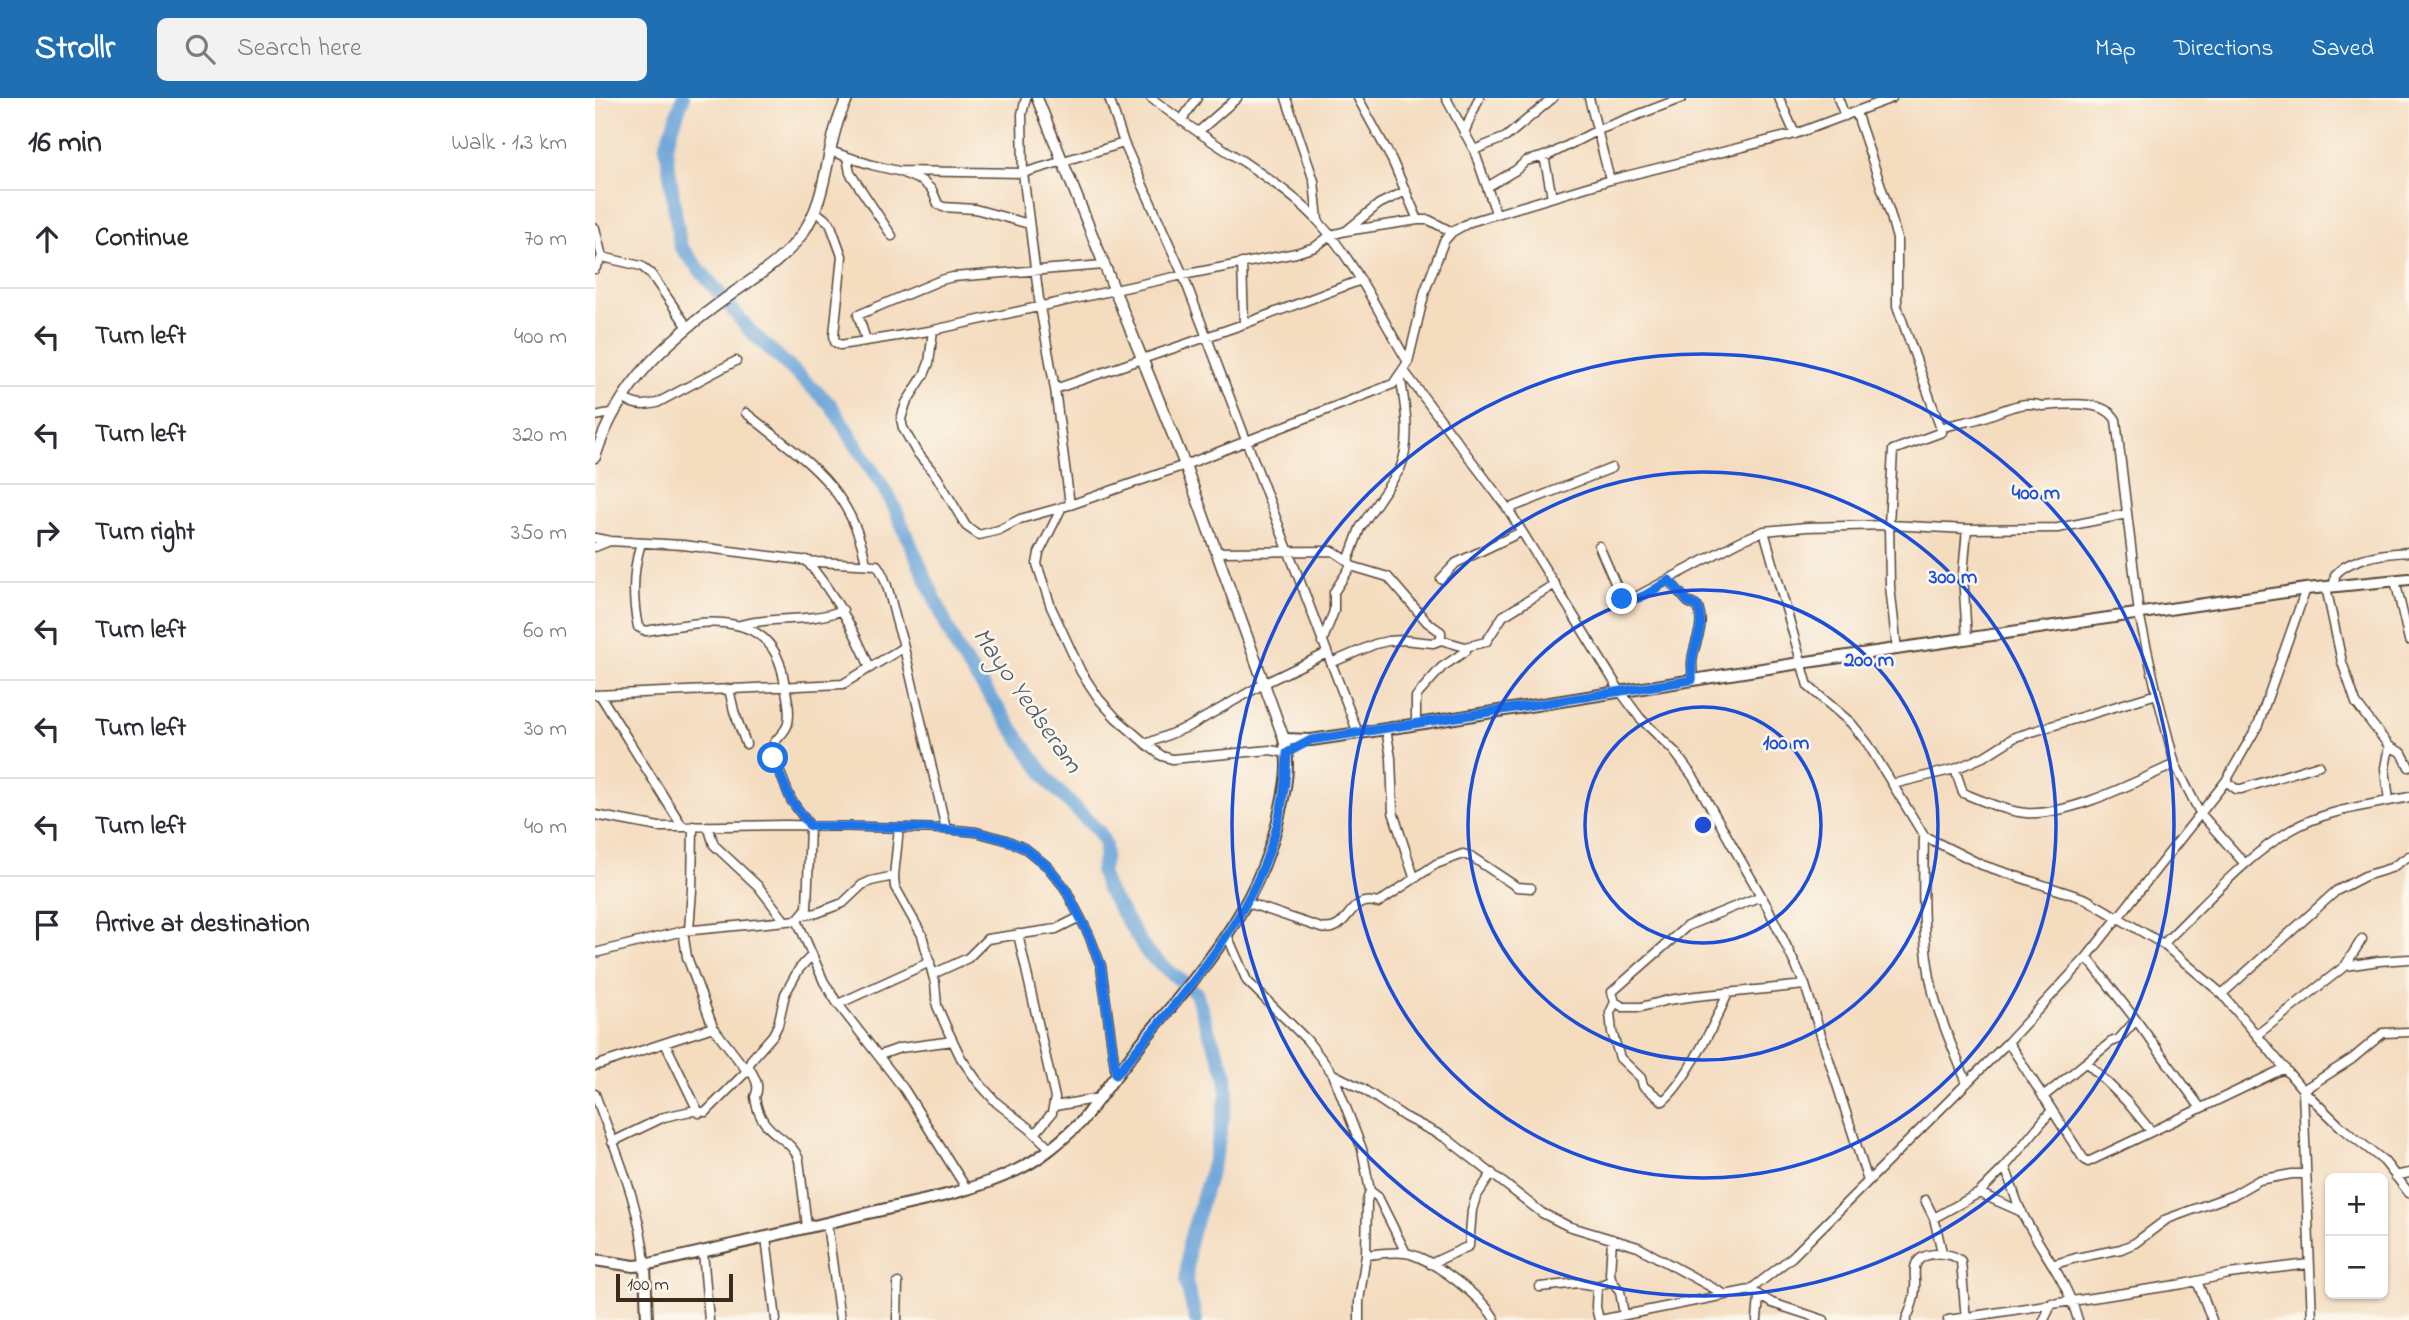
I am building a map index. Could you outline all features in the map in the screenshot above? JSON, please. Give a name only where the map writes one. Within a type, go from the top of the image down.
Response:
[{"type":"main road","points":[[595,1259],[634,1266],[703,1252],[966,1188],[1015,1171],[1039,1159],[1081,1122],[1211,957],[1248,903],[1274,838],[1283,795],[1287,753],[1284,739],[1311,740],[1800,663],[2306,589],[2409,579]]},
{"type":"main road","points":[[1287,753],[1311,740]]},
{"type":"main road","points":[[645,1265],[647,1320]]},
{"type":"street","points":[[595,457],[604,431],[645,368],[687,326],[790,250],[803,233],[815,211],[839,117],[848,98]]},
{"type":"street","points":[[1026,98],[1022,114],[1023,173],[1040,307],[1055,389],[1066,506],[1039,552],[1037,564],[1051,607],[1081,672],[1099,699],[1116,718],[1162,756],[1172,759],[1271,750],[1287,753]]},
{"type":"street","points":[[1037,98],[1185,465],[1265,683],[1284,739],[1271,750]]},
{"type":"street","points":[[1109,98],[1124,143],[1183,275],[1248,440],[1358,733]]},
{"type":"street","points":[[1151,98],[1277,185],[1318,220],[1361,280],[1408,362]]},
{"type":"street","points":[[1181,121],[1197,98]]},
{"type":"street","points":[[1198,132],[1237,98]]},
{"type":"street","points":[[1286,98],[1311,170],[1318,220]]},
{"type":"street","points":[[1358,98],[1418,220]]},
{"type":"street","points":[[1446,98],[1474,150],[1496,213]]},
{"type":"street","points":[[1464,133],[1479,98]]},
{"type":"street","points":[[1474,150],[1506,137],[1553,98]]},
{"type":"street","points":[[1589,98],[1610,180]]},
{"type":"street","points":[[1487,187],[1526,161],[1544,156],[1598,130],[1682,98]]},
{"type":"street","points":[[1779,98],[1794,134]]},
{"type":"street","points":[[1838,98],[1845,116]]},
{"type":"street","points":[[933,331],[929,363],[906,403],[901,419],[903,428],[916,451],[937,477],[966,526],[979,535],[1185,465],[1393,384],[1408,362],[1433,265],[1444,241],[1452,232],[1496,213],[1610,180],[1794,134],[1892,98]]},
{"type":"street","points":[[1856,112],[1897,239],[1897,306],[1941,428],[1941,434],[1893,450],[1889,525],[1897,650]]},
{"type":"street","points":[[898,171],[1023,173],[1124,143]]},
{"type":"street","points":[[830,151],[922,181],[932,190],[938,204],[943,208],[975,209],[1029,224]]},
{"type":"street","points":[[1544,156],[1552,197]]},
{"type":"street","points":[[848,157],[850,173],[892,236]]},
{"type":"street","points":[[1346,230],[1379,204],[1406,191]]},
{"type":"street","points":[[815,211],[831,223],[842,256],[835,342],[840,345],[933,331],[1183,275],[1296,253],[1315,247],[1346,230],[1429,220],[1452,232]]},
{"type":"street","points":[[595,228],[602,257],[595,269]]},
{"type":"street","points":[[602,257],[642,266],[651,274],[687,326]]},
{"type":"street","points":[[1243,263],[1244,324]]},
{"type":"street","points":[[866,340],[858,315],[953,277],[1104,265]]},
{"type":"street","points":[[1055,389],[1244,324],[1361,280]]},
{"type":"street","points":[[624,399],[634,405],[657,403],[736,361]]},
{"type":"street","points":[[1402,373],[1509,509],[1620,691],[1640,718],[1674,751],[1694,778],[1761,895],[1805,985],[1868,1181]]},
{"type":"street","points":[[1322,642],[1334,611],[1334,592],[1349,564],[1360,528],[1405,458],[1407,442],[1402,373]]},
{"type":"street","points":[[1941,428],[2018,405],[2034,404],[2095,406],[2108,410],[2116,420],[2139,614],[2175,764],[2200,813],[2245,864]]},
{"type":"street","points":[[595,416],[615,412]]},
{"type":"street","points":[[746,413],[828,480],[860,539],[866,563]]},
{"type":"street","points":[[1509,509],[1612,468]]},
{"type":"street","points":[[1599,546],[1622,599],[1629,601],[1740,541],[1764,531],[1889,525],[1967,529],[2058,528],[2127,514]]},
{"type":"street","points":[[1967,529],[1963,574],[1967,639]]},
{"type":"street","points":[[1764,531],[1808,687],[1851,723],[1868,744],[1924,836],[1923,918],[1933,989],[1941,1020],[1967,1083]]},
{"type":"street","points":[[1441,579],[1456,563],[1521,532]]},
{"type":"street","points":[[595,538],[807,561],[877,565],[884,575],[894,619],[904,647],[946,829]]},
{"type":"street","points":[[595,547],[610,541]]},
{"type":"street","points":[[641,543],[633,578],[633,600],[638,627],[646,631],[707,621],[752,629],[767,640],[781,665],[787,695],[788,722],[771,750],[791,800],[810,826],[808,898],[800,917],[812,955],[838,1004],[880,1055],[925,1120],[966,1188]]},
{"type":"street","points":[[1216,552],[1327,550],[1349,564],[1388,578],[1427,622],[1441,632],[1441,640]]},
{"type":"street","points":[[2409,552],[2373,555],[2347,566],[2339,570],[2330,587],[2332,623],[2351,691],[2356,702],[2389,746],[2402,753],[2409,766]]},
{"type":"street","points":[[807,561],[843,610],[870,668]]},
{"type":"street","points":[[1669,580],[1688,602],[1698,607],[1700,614],[1692,680]]},
{"type":"street","points":[[2395,580],[2409,640]]},
{"type":"street","points":[[1331,663],[1375,644],[1403,640],[1433,643],[1441,640],[1465,647],[1486,642],[1503,616],[1555,584]]},
{"type":"street","points":[[1597,1286],[1596,1307],[1599,1320],[1750,1290],[1792,1257],[1967,1083],[2087,957],[2226,781],[2258,724],[2306,589]]},
{"type":"street","points":[[737,626],[766,620],[829,616],[843,610]]},
{"type":"street","points":[[598,695],[843,684],[904,647]]},
{"type":"street","points":[[1416,725],[1416,697],[1442,667],[1466,651],[1465,647]]},
{"type":"street","points":[[1146,744],[1190,726],[1265,683],[1327,653]]},
{"type":"street","points":[[729,689],[746,744]]},
{"type":"street","points":[[1893,784],[1955,769],[1985,756],[2015,737],[2157,694]]},
{"type":"street","points":[[598,695],[682,826]]},
{"type":"street","points":[[1386,729],[1391,758],[1393,812],[1415,877]]},
{"type":"street","points":[[2389,746],[2385,768],[2389,801]]},
{"type":"street","points":[[1955,769],[1963,793],[2025,813],[2056,809],[2102,797],[2175,764]]},
{"type":"street","points":[[2226,781],[2236,789],[2241,789],[2319,765]]},
{"type":"street","points":[[2164,944],[2245,864],[2292,830],[2330,815],[2409,797]]},
{"type":"street","points":[[595,815],[649,825],[946,829],[976,832],[1026,849],[1048,867],[1065,888],[1101,966],[1116,1075]]},
{"type":"street","points":[[693,826],[692,890],[686,931],[687,957],[713,1027],[758,1084],[755,1097],[759,1116],[771,1132],[796,1152],[807,1227]]},
{"type":"street","points":[[708,826],[715,845],[758,886],[785,921]]},
{"type":"street","points":[[899,828],[895,887],[922,935],[933,974],[937,1006],[961,1058],[997,1103],[1051,1149]]},
{"type":"street","points":[[1924,836],[1983,866],[2086,900],[2164,944],[2222,994],[2303,1090],[2341,1127],[2383,1161],[2409,1193]]},
{"type":"street","points":[[1248,903],[1331,929],[1338,927],[1361,902],[1369,900],[1378,903],[1436,863],[1463,854],[1472,857],[1517,887],[1531,888]]},
{"type":"street","points":[[2222,994],[2336,891],[2365,876],[2391,868],[2409,856]]},
{"type":"street","points":[[595,953],[686,931],[785,921],[817,913],[843,903],[862,885],[894,876]]},
{"type":"street","points":[[1728,993],[1715,1023],[1687,1072],[1663,1101],[1643,1086],[1641,1078],[1620,1058],[1612,1032],[1610,1013],[1615,1002],[1612,992],[1687,926],[1761,895]]},
{"type":"street","points":[[933,974],[968,958],[987,939],[1056,929],[1080,917]]},
{"type":"street","points":[[1018,934],[1052,1081],[1055,1105],[1052,1114],[1035,1134]]},
{"type":"street","points":[[1227,935],[1247,981],[1307,1040],[1333,1074],[1362,1149],[1370,1191],[1367,1201],[1366,1255],[1359,1320]]},
{"type":"street","points":[[2258,1034],[2345,966],[2362,939]]},
{"type":"street","points":[[613,1142],[664,1117],[691,1111],[706,1112],[748,1069],[751,1060],[773,1035],[785,994],[799,969],[812,955]]},
{"type":"street","points":[[2087,957],[2200,1107]]},
{"type":"street","points":[[2345,966],[2409,959]]},
{"type":"street","points":[[838,1004],[930,962]]},
{"type":"street","points":[[1615,1002],[1623,1007],[1641,1007],[1668,1000],[1805,985]]},
{"type":"street","points":[[2043,1097],[2111,1042],[2119,1039],[2136,1020]]},
{"type":"street","points":[[595,1066],[713,1027]]},
{"type":"street","points":[[2303,1090],[2352,1059],[2383,1033],[2409,1031]]},
{"type":"street","points":[[880,1055],[899,1048],[953,1041]]},
{"type":"street","points":[[2007,1042],[2088,1162],[2285,1068]]},
{"type":"street","points":[[665,1043],[699,1113]]},
{"type":"street","points":[[2087,1063],[2126,1101],[2151,1131]]},
{"type":"street","points":[[1333,1074],[1446,1138],[1542,1213],[1568,1226],[1638,1247],[1724,1294]]},
{"type":"street","points":[[2303,1090],[2312,1320]]},
{"type":"street","points":[[595,1094],[639,1224],[645,1265]]},
{"type":"street","points":[[1055,1105],[1099,1098]]},
{"type":"street","points":[[1934,1218],[1979,1193],[2005,1167],[2052,1110]]},
{"type":"street","points":[[2005,1167],[2022,1212],[2055,1264],[2073,1300],[2078,1320]]},
{"type":"street","points":[[1430,1264],[1469,1246],[1472,1210],[1476,1197],[1492,1173]]},
{"type":"street","points":[[2395,1176],[2409,1173]]},
{"type":"street","points":[[2055,1264],[2121,1249],[2135,1243],[2167,1219],[2233,1195],[2259,1181],[2306,1174]]},
{"type":"street","points":[[1370,1191],[1378,1197],[1406,1253]]},
{"type":"street","points":[[1979,1193],[2022,1212]]},
{"type":"street","points":[[1925,1200],[1934,1218],[1942,1252]]},
{"type":"street","points":[[827,1223],[839,1320]]},
{"type":"street","points":[[766,1237],[776,1320]]},
{"type":"street","points":[[1612,1240],[1610,1274],[1620,1291],[1624,1315]]},
{"type":"street","points":[[703,1252],[709,1320]]},
{"type":"street","points":[[1906,1320],[1915,1296],[1916,1264],[1919,1260],[1942,1252],[1955,1255],[1961,1261],[1966,1319]]},
{"type":"street","points":[[1366,1255],[1406,1253],[1430,1264],[1479,1298],[1495,1320]]},
{"type":"street","points":[[1948,1320],[2229,1274],[2309,1264]]},
{"type":"street","points":[[1540,1287],[1579,1283],[1597,1286],[1612,1281]]},
{"type":"street","points":[[2197,1281],[2211,1320]]},
{"type":"street","points":[[897,1320],[898,1283]]},
{"type":"street","points":[[1750,1290],[1782,1307],[1824,1320]]},
{"type":"street","points":[[1757,1320],[1759,1297]]},
{"type":"street","points":[[2044,1320],[2052,1304]]},
{"type":"waterway","name":"Mayo Yedseram","points":[[683,98],[666,146],[680,246],[751,332],[830,404],[891,500],[958,651],[1052,785],[1100,833],[1105,845],[1101,871],[1107,889],[1148,954],[1196,993],[1226,1073],[1227,1094],[1216,1154],[1189,1243],[1186,1282],[1196,1320]]},
{"type":"route","points":[[773,758],[791,800],[810,826],[925,828],[976,832],[1026,849],[1048,867],[1065,888],[1101,966],[1116,1075],[1211,957],[1248,903],[1274,838],[1287,773],[1287,753],[1311,740],[1692,680],[1692,663],[1700,629],[1698,607],[1688,602],[1669,580],[1636,599],[1622,599]]}]
